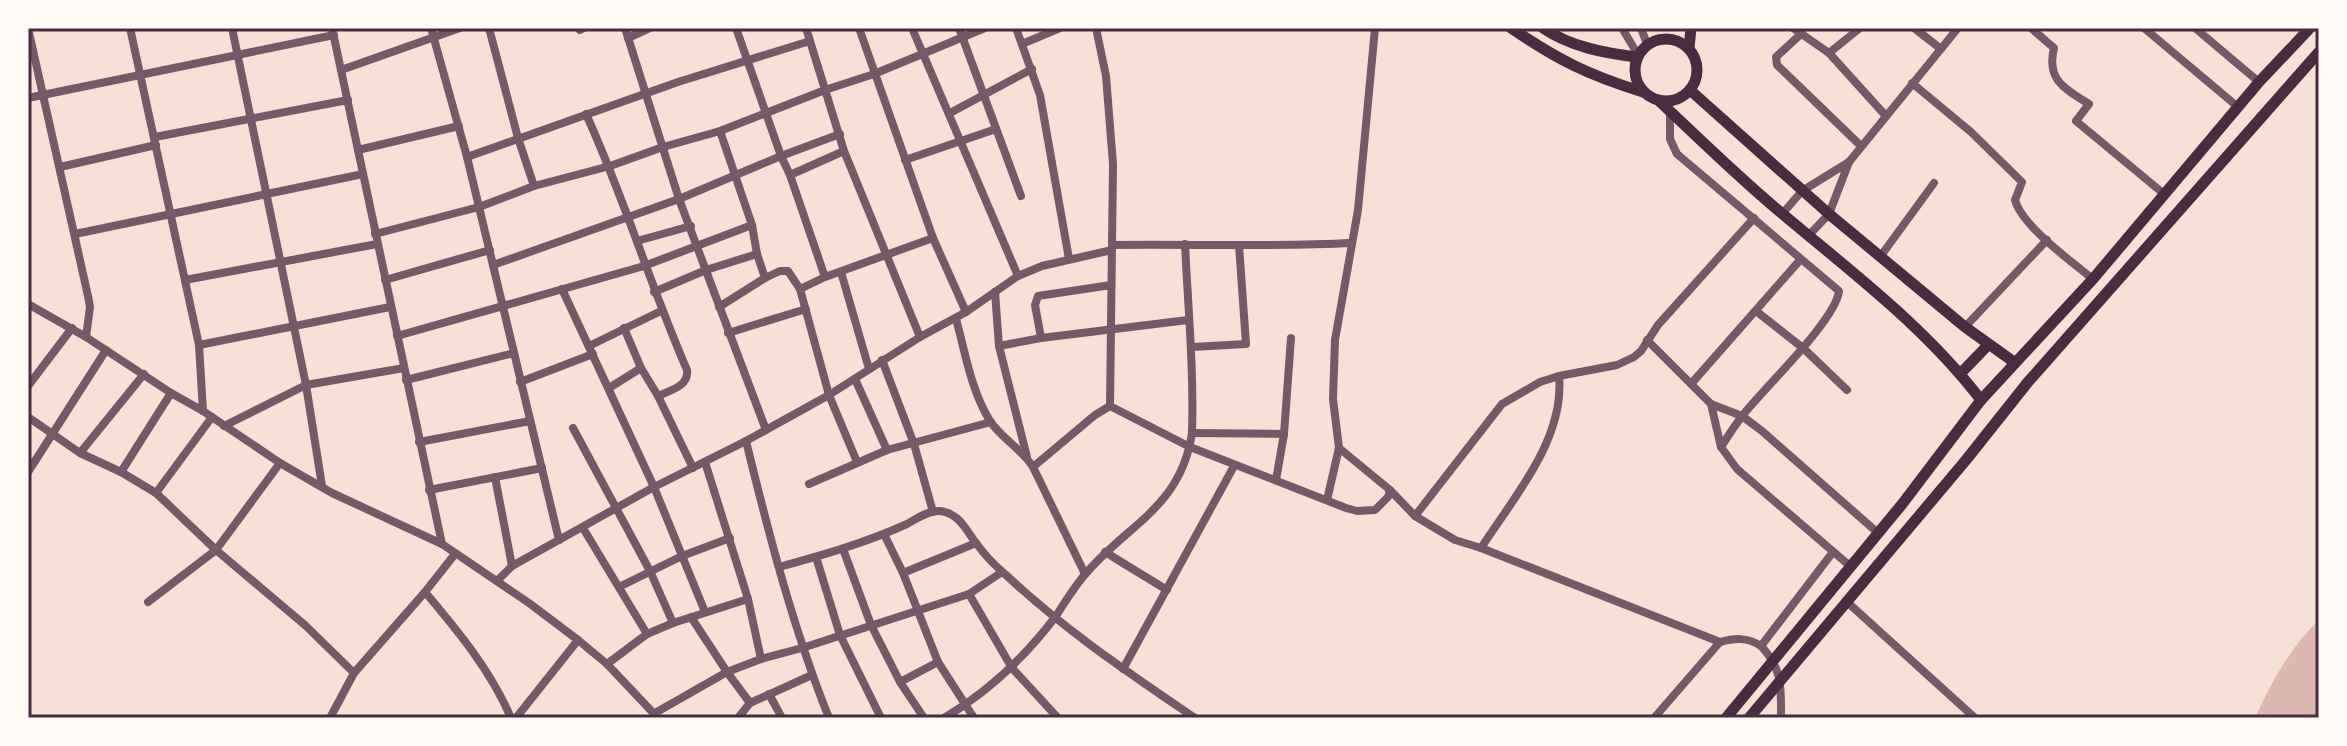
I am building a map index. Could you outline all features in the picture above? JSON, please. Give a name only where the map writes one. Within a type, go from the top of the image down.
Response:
[{"type":"main road","points":[[1511,28],[1571,66],[1658,100],[1782,214],[1911,322],[1961,373],[1981,400]]},
{"type":"main road","points":[[1543,28],[1578,45],[1610,54],[1638,56]]},
{"type":"main road","points":[[1658,100],[1672,101],[1690,90],[1697,72],[1689,48],[1691,28]]},
{"type":"main road","points":[[1726,718],[1878,533],[1981,400],[2093,279],[2259,82],[2310,28]]},
{"type":"main road","points":[[1644,92],[1635,75],[1638,56],[1655,37],[1672,39],[1689,48]]},
{"type":"main road","points":[[1749,718],[2028,382],[2319,52]]},
{"type":"main road","points":[[1690,90],[1880,257],[1965,327],[2014,362]]},
{"type":"main road","points":[[1961,373],[1988,345]]},
{"type":"street","points":[[28,28],[90,307],[86,337]]},
{"type":"street","points":[[130,28],[199,345],[203,411]]},
{"type":"street","points":[[232,28],[306,385],[322,486]]},
{"type":"street","points":[[431,28],[467,157],[559,540]]},
{"type":"street","points":[[341,70],[460,28]]},
{"type":"street","points":[[489,28],[534,186]]},
{"type":"street","points":[[625,28],[679,199],[766,430]]},
{"type":"street","points":[[628,38],[650,28]]},
{"type":"street","points":[[736,28],[825,277]]},
{"type":"street","points":[[806,28],[844,151],[920,337]]},
{"type":"street","points":[[859,28],[933,238],[966,312]]},
{"type":"street","points":[[912,28],[1018,276]]},
{"type":"street","points":[[959,28],[1021,196]]},
{"type":"street","points":[[375,234],[479,207],[534,186],[720,131],[874,74],[985,28]]},
{"type":"street","points":[[1016,28],[1040,95],[1069,259]]},
{"type":"street","points":[[1022,44],[1060,28]]},
{"type":"street","points":[[1096,28],[1106,76],[1113,164],[1110,406]]},
{"type":"street","points":[[1327,500],[1339,448],[1333,399],[1335,340],[1358,210],[1375,28]]},
{"type":"street","points":[[1622,28],[1638,56]]},
{"type":"street","points":[[1641,28],[1655,37]]},
{"type":"street","points":[[1829,53],[1860,28]]},
{"type":"street","points":[[1914,28],[1941,49]]},
{"type":"street","points":[[1809,235],[1829,214],[1849,162],[1958,28]]},
{"type":"street","points":[[2031,28],[2054,48],[2052,67],[2058,83],[2089,104],[2076,121],[2164,194]]},
{"type":"street","points":[[2144,28],[2238,107]]},
{"type":"street","points":[[2195,28],[2259,82]]},
{"type":"street","points":[[1861,146],[1777,65],[1776,57],[1797,30],[1829,53],[1885,115]]},
{"type":"street","points":[[28,98],[333,32],[442,544]]},
{"type":"street","points":[[467,157],[645,94],[810,41]]},
{"type":"street","points":[[950,113],[1032,69]]},
{"type":"street","points":[[1912,83],[1971,132],[2022,182],[2015,200],[2018,209],[2047,240],[2093,279]]},
{"type":"street","points":[[60,167],[250,119],[348,100]]},
{"type":"street","points":[[1670,111],[1670,139],[1677,154],[1837,288],[1839,294],[1836,303],[1803,348],[1742,416],[1721,447]]},
{"type":"street","points":[[586,114],[610,166],[644,266],[688,374],[684,383],[658,396]]},
{"type":"street","points":[[358,150],[459,126]]},
{"type":"street","points":[[905,160],[996,129]]},
{"type":"street","points":[[720,131],[752,225],[765,278]]},
{"type":"street","points":[[493,265],[679,199],[840,134]]},
{"type":"street","points":[[790,175],[844,151]]},
{"type":"street","points":[[1782,214],[1802,191],[1849,162]]},
{"type":"street","points":[[75,234],[363,174]]},
{"type":"street","points":[[1880,257],[1934,183]]},
{"type":"street","points":[[1415,516],[1502,404],[1527,388],[1559,376],[1627,361],[1641,351],[1647,340],[1754,218]]},
{"type":"street","points":[[397,336],[644,266],[752,225]]},
{"type":"street","points":[[637,241],[691,226]]},
{"type":"street","points":[[800,289],[933,238]]},
{"type":"street","points":[[1965,327],[2047,240]]},
{"type":"street","points":[[497,581],[512,566],[829,395],[920,337],[956,319],[1018,276],[1042,266],[1112,247],[1352,243]]},
{"type":"street","points":[[185,280],[377,244]]},
{"type":"street","points":[[944,718],[966,705],[1012,668],[1054,618],[1085,574],[1105,552],[1155,510],[1173,485],[1190,447],[1192,433],[1192,347],[1185,244]]},
{"type":"street","points":[[1192,347],[1246,344],[1239,245]]},
{"type":"street","points":[[385,280],[490,250]]},
{"type":"street","points":[[654,292],[706,270],[757,254]]},
{"type":"street","points":[[1691,384],[1800,260]]},
{"type":"street","points":[[719,307],[765,278],[788,271],[800,289],[829,395],[857,462]]},
{"type":"street","points":[[841,272],[869,369]]},
{"type":"street","points":[[1041,338],[1035,305],[1038,296],[1111,285]]},
{"type":"street","points":[[562,289],[654,487],[705,612]]},
{"type":"street","points":[[995,292],[999,346],[1028,457],[1085,574]]},
{"type":"street","points":[[28,304],[72,328],[280,463],[442,544],[578,640],[607,664],[657,716],[727,672],[969,594],[1002,572]]},
{"type":"street","points":[[199,345],[390,307]]},
{"type":"street","points":[[728,333],[806,309]]},
{"type":"street","points":[[520,382],[591,350],[624,328],[661,311]]},
{"type":"street","points":[[1756,311],[1803,348],[1847,390]]},
{"type":"street","points":[[956,319],[978,395],[991,422],[1028,457]]},
{"type":"street","points":[[999,346],[1188,320]]},
{"type":"street","points":[[28,386],[72,328]]},
{"type":"street","points":[[624,328],[641,368],[693,468]]},
{"type":"street","points":[[1276,480],[1284,434],[1291,338]]},
{"type":"street","points":[[1647,340],[1711,404],[1742,416],[1878,533]]},
{"type":"street","points":[[28,472],[106,350]]},
{"type":"street","points":[[406,380],[514,353]]},
{"type":"street","points":[[882,360],[914,444],[933,512]]},
{"type":"street","points":[[224,426],[306,385],[404,368]]},
{"type":"street","points":[[609,388],[641,368]]},
{"type":"street","points":[[80,453],[144,374]]},
{"type":"street","points":[[1481,548],[1537,461],[1553,429],[1561,392],[1559,376]]},
{"type":"street","points":[[855,379],[887,450]]},
{"type":"street","points":[[121,472],[171,393]]},
{"type":"street","points":[[1711,404],[1721,447],[1737,469],[1850,566]]},
{"type":"street","points":[[1110,406],[1234,466],[1357,511],[1375,510],[1384,503],[1390,490]]},
{"type":"street","points":[[1033,467],[1110,406]]},
{"type":"street","points":[[28,417],[80,453],[156,493],[216,550],[306,626],[354,673]]},
{"type":"street","points":[[156,493],[212,417]]},
{"type":"street","points":[[419,442],[530,421]]},
{"type":"street","points":[[809,484],[887,450],[991,422]]},
{"type":"street","points":[[573,428],[650,571],[673,623]]},
{"type":"street","points":[[1192,433],[1284,434]]},
{"type":"street","points":[[746,441],[802,648],[829,718]]},
{"type":"street","points":[[1339,448],[1390,490],[1415,516],[1455,540],[1720,642],[1749,639],[1761,646],[1773,660],[1781,680],[1781,718]]},
{"type":"street","points":[[705,462],[748,599],[761,659]]},
{"type":"street","points":[[148,602],[216,550],[280,463]]},
{"type":"street","points":[[1123,669],[1234,466]]},
{"type":"street","points":[[429,490],[542,468]]},
{"type":"street","points":[[495,477],[512,566]]},
{"type":"street","points":[[779,567],[843,549],[933,512],[946,512],[961,521],[1002,572],[1054,618],[1195,718]]},
{"type":"street","points":[[583,528],[621,586],[647,634]]},
{"type":"street","points":[[884,534],[938,662],[974,718]]},
{"type":"street","points":[[621,586],[682,556],[730,538]]},
{"type":"street","points":[[903,573],[976,543]]},
{"type":"street","points":[[843,549],[871,625],[900,682],[924,718]]},
{"type":"street","points":[[1105,552],[1167,590]]},
{"type":"street","points":[[1761,646],[1833,552]]},
{"type":"street","points":[[330,718],[354,673],[455,554]]},
{"type":"street","points":[[816,557],[840,635],[881,718]]},
{"type":"street","points":[[425,592],[480,662],[514,718],[578,640]]},
{"type":"street","points":[[969,594],[1012,668],[1058,718]]},
{"type":"street","points":[[607,664],[647,634],[748,599]]},
{"type":"street","points":[[1846,601],[1975,718]]},
{"type":"street","points":[[691,617],[750,703]]},
{"type":"street","points":[[1654,718],[1720,642]]},
{"type":"street","points":[[900,682],[938,662]]},
{"type":"street","points":[[738,718],[750,703],[812,675]]},
{"type":"street","points":[[769,694],[782,718]]},
{"type":"shaded area","points":[[2319,620],[2319,718],[2255,718],[2282,666],[2299,641]]}]
